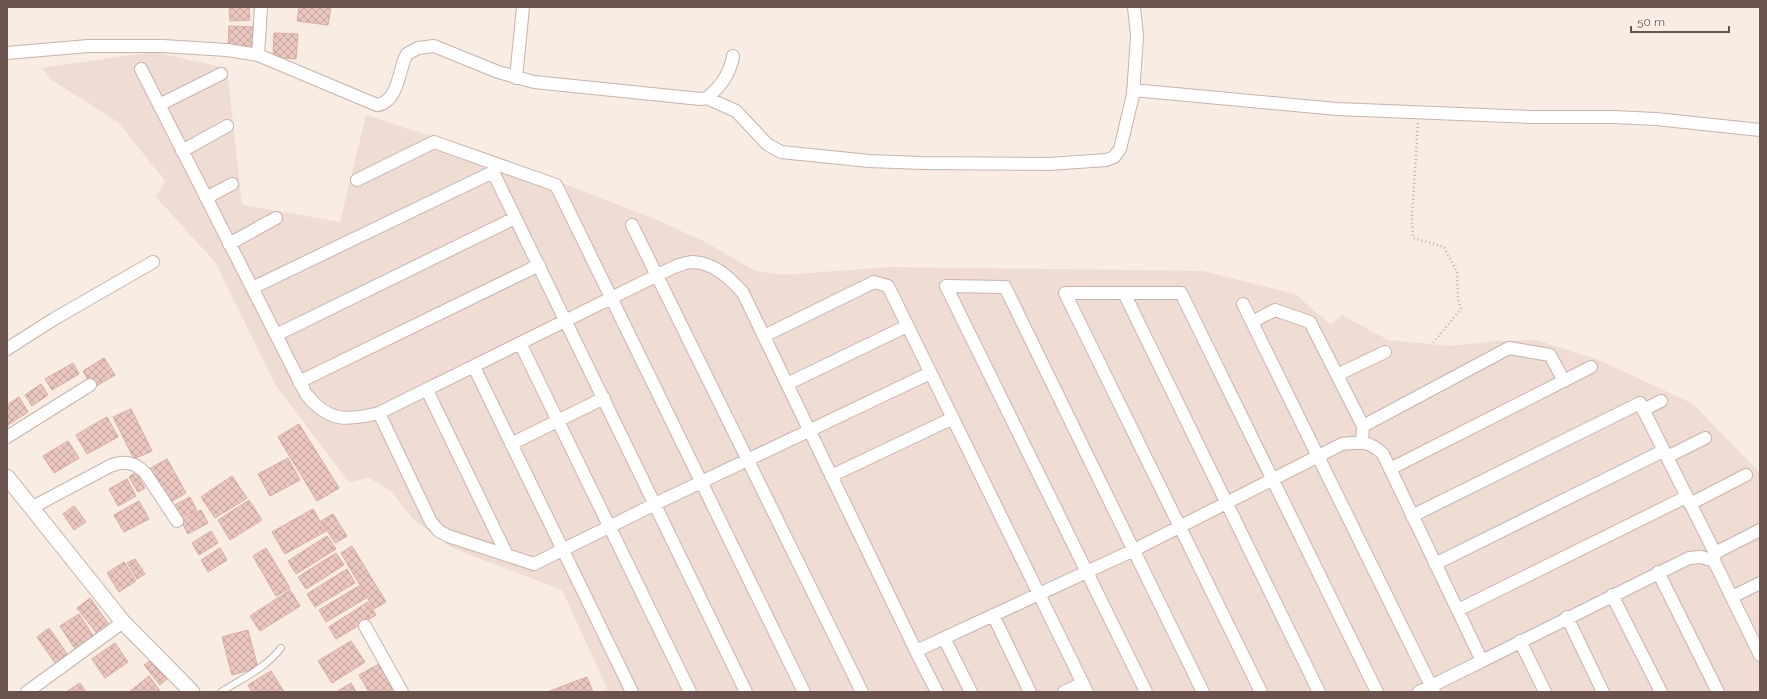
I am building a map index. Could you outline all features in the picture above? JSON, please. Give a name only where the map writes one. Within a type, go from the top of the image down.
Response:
[{"type":"street","points":[[258,55],[261,7]]},
{"type":"street","points":[[516,78],[523,7]]},
{"type":"street","points":[[707,98],[736,111],[767,144],[781,152],[869,161],[922,163],[1049,164],[1106,160],[1114,157],[1120,149],[1126,129],[1134,90],[1137,36],[1134,7]]},
{"type":"street","points":[[7,53],[88,46],[142,46],[241,51],[258,55],[377,104],[384,103],[391,97],[407,54],[418,48],[426,46],[442,48],[516,78],[553,84],[597,87],[701,99],[707,98],[718,88],[728,75],[733,56]]},
{"type":"street","points":[[141,69],[299,382],[316,407],[334,416],[357,419],[379,413],[674,267],[692,262],[712,266],[730,278],[743,293],[937,692]]},
{"type":"street","points":[[159,105],[221,74]]},
{"type":"street","points":[[1134,90],[1337,109],[1530,117],[1613,117],[1676,121],[1760,130]]},
{"type":"street","points":[[182,151],[227,126]]},
{"type":"street","points":[[357,180],[434,142],[556,185],[610,299],[804,692]]},
{"type":"street","points":[[252,288],[493,172],[746,692]]},
{"type":"street","points":[[206,198],[232,184]]},
{"type":"street","points":[[229,244],[276,218]]},
{"type":"street","points":[[276,335],[516,218]]},
{"type":"street","points":[[632,225],[658,275],[747,460],[862,692]]},
{"type":"street","points":[[7,348],[153,262]]},
{"type":"street","points":[[299,382],[539,265]]},
{"type":"street","points":[[764,336],[874,282],[888,286],[1085,687],[1064,692]]},
{"type":"street","points":[[1146,692],[946,286],[1005,287],[1203,692]]},
{"type":"street","points":[[1261,692],[1065,293],[1181,293],[1377,692]]},
{"type":"street","points":[[1124,293],[1319,692]]},
{"type":"street","points":[[1243,304],[1433,689]]},
{"type":"street","points":[[1252,322],[1275,310],[1310,322],[1363,426],[1362,442]]},
{"type":"street","points":[[787,384],[908,326]]},
{"type":"street","points":[[573,335],[645,483]]},
{"type":"street","points":[[520,343],[690,692]]},
{"type":"street","points":[[1363,426],[1509,348],[1550,356],[1564,381]]},
{"type":"street","points":[[1337,375],[1385,352]]},
{"type":"street","points":[[474,367],[632,692]]},
{"type":"street","points":[[1390,469],[1591,367]]},
{"type":"street","points":[[379,413],[431,522],[439,531],[448,536],[534,564],[610,527],[653,500],[700,482],[930,373]]},
{"type":"street","points":[[7,437],[90,385]]},
{"type":"street","points":[[427,390],[507,555]]},
{"type":"street","points":[[511,444],[604,398]]},
{"type":"street","points":[[1643,410],[1661,401]]},
{"type":"street","points":[[1412,516],[1640,403],[1688,500],[1732,597],[1759,650]]},
{"type":"street","points":[[832,476],[953,418]]},
{"type":"street","points":[[1435,564],[1665,454],[1705,438]]},
{"type":"street","points":[[916,651],[1134,550],[1342,444],[1362,442],[1373,445],[1383,454],[1482,661]]},
{"type":"street","points":[[31,508],[116,463],[128,462],[140,467],[146,474],[177,521]]},
{"type":"street","points":[[1458,610],[1688,500],[1746,475]]},
{"type":"street","points":[[7,476],[123,622],[192,692]]},
{"type":"street","points":[[1419,692],[1433,689],[1520,641],[1658,572],[1689,558],[1714,557],[1760,530]]},
{"type":"street","points":[[1658,572],[1718,692]]},
{"type":"street","points":[[1732,597],[1760,583]]},
{"type":"street","points":[[1612,595],[1661,692]]},
{"type":"street","points":[[992,615],[1030,692]]},
{"type":"street","points":[[1567,617],[1603,692]]},
{"type":"street","points":[[27,692],[123,622]]},
{"type":"street","points":[[365,626],[402,692]]},
{"type":"street","points":[[944,638],[971,692]]},
{"type":"street","points":[[1520,641],[1545,692]]},
{"type":"lane","points":[[221,692],[260,667],[276,655],[281,648]]},
{"type":"path","points":[[1418,113],[1417,155],[1412,217],[1413,238],[1444,247],[1457,272],[1458,299],[1461,309],[1433,343]]},
{"type":"shaded area","points":[[153,52],[227,68],[242,205],[340,222],[366,115],[492,156],[655,219],[703,241],[754,270],[782,275],[891,267],[1203,271],[1295,294],[1331,325],[1342,315],[1388,340],[1450,346],[1498,341],[1536,340],[1599,360],[1693,404],[1760,473],[1760,692],[601,692],[607,688],[562,590],[452,548],[413,519],[390,490],[369,478],[349,482],[276,386],[215,262],[156,197],[165,181],[118,122],[50,79],[42,68]]},
{"type":"building","points":[[229,7],[249,7],[250,20],[230,21]]},
{"type":"building","points":[[299,7],[331,7],[328,25],[297,21]]},
{"type":"building","points":[[229,26],[253,27],[252,46],[228,45]]},
{"type":"building","points":[[274,33],[298,34],[296,59],[273,57]]},
{"type":"building","points":[[104,358],[115,375],[93,388],[83,371]]},
{"type":"building","points":[[73,363],[79,374],[52,390],[45,379]]},
{"type":"building","points":[[41,384],[48,395],[32,406],[25,395]]},
{"type":"building","points":[[19,397],[28,412],[8,425],[7,405]]},
{"type":"building","points":[[131,409],[152,451],[134,459],[113,417]]},
{"type":"building","points":[[107,417],[118,437],[87,454],[76,435]]},
{"type":"building","points":[[299,424],[339,488],[317,501],[278,437]]},
{"type":"building","points":[[68,441],[79,458],[54,473],[43,456]]},
{"type":"building","points":[[288,458],[300,480],[270,496],[258,474]]},
{"type":"building","points":[[167,459],[186,493],[169,503],[149,469]]},
{"type":"building","points":[[136,472],[145,488],[138,492],[129,477]]},
{"type":"building","points":[[232,476],[247,498],[215,518],[201,497]]},
{"type":"building","points":[[127,479],[136,496],[118,506],[109,489]]},
{"type":"building","points":[[190,497],[197,511],[177,520],[171,507]]},
{"type":"building","points":[[249,500],[262,520],[230,540],[218,520]]},
{"type":"building","points":[[139,501],[149,519],[124,532],[114,515]]},
{"type":"building","points":[[74,506],[86,522],[74,530],[63,514]]},
{"type":"building","points":[[313,509],[326,531],[285,554],[272,532]]},
{"type":"building","points":[[201,510],[208,523],[188,534],[181,521]]},
{"type":"building","points":[[333,514],[347,536],[335,543],[321,521]]},
{"type":"building","points":[[211,531],[218,543],[199,555],[192,543]]},
{"type":"building","points":[[327,536],[336,549],[296,574],[288,561]]},
{"type":"building","points":[[352,546],[386,602],[374,609],[341,553]]},
{"type":"building","points":[[220,548],[227,560],[208,572],[201,560]]},
{"type":"building","points":[[266,548],[290,588],[276,596],[253,556]]},
{"type":"building","points":[[336,553],[344,565],[306,589],[298,577]]},
{"type":"building","points":[[135,559],[145,574],[137,579],[127,563]]},
{"type":"building","points":[[124,562],[136,581],[119,592],[107,573]]},
{"type":"building","points":[[347,569],[355,583],[315,607],[307,594]]},
{"type":"building","points":[[359,586],[366,598],[326,622],[319,610]]},
{"type":"building","points":[[290,590],[300,606],[260,631],[250,616]]},
{"type":"building","points":[[90,598],[110,626],[98,635],[77,608]]},
{"type":"building","points":[[368,602],[376,615],[336,639],[329,627]]},
{"type":"building","points":[[79,614],[94,637],[75,649],[60,626]]},
{"type":"building","points":[[49,628],[70,658],[57,666],[37,637]]},
{"type":"building","points":[[248,630],[258,668],[232,675],[222,637]]},
{"type":"building","points":[[351,641],[365,662],[332,683],[318,661]]},
{"type":"building","points":[[115,643],[128,662],[105,678],[92,659]]},
{"type":"building","points":[[152,659],[167,679],[160,685],[144,665]]},
{"type":"building","points":[[379,664],[396,692],[369,692],[359,675]]},
{"type":"building","points":[[271,671],[284,692],[252,692],[248,685]]},
{"type":"building","points":[[149,676],[161,692],[129,692]]},
{"type":"building","points":[[587,677],[593,692],[547,692]]},
{"type":"building","points":[[80,683],[86,692],[66,692]]},
{"type":"building","points":[[351,683],[356,692],[336,692]]}]
